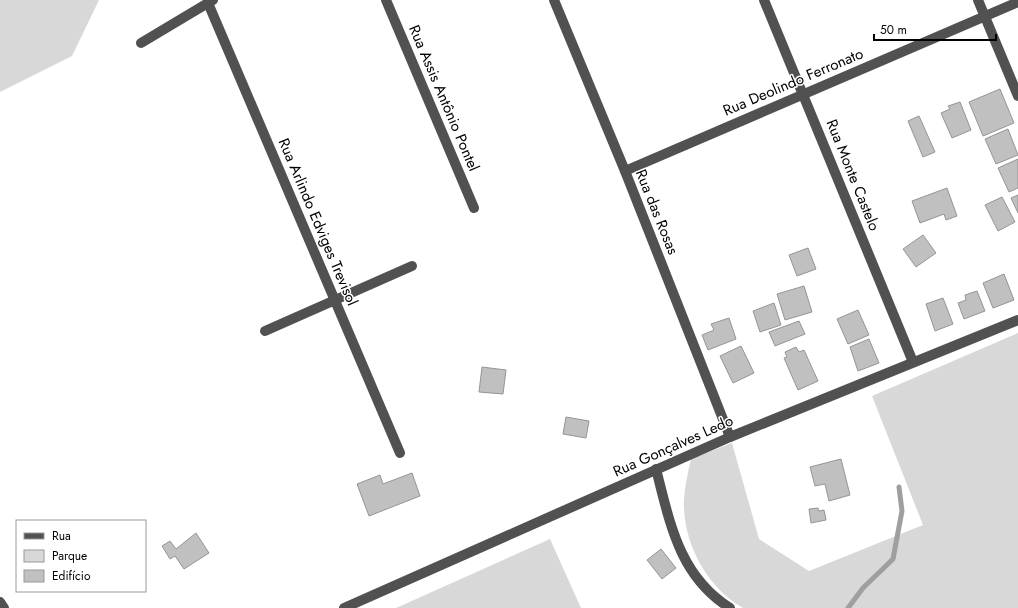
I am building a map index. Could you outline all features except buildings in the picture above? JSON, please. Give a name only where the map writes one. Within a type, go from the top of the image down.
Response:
[{"type":"street","name":"Rua Assis Antônio Pontel","points":[[386,0],[474,208]]},
{"type":"street","name":"Rua das Rosas","points":[[554,0],[625,171],[730,437]]},
{"type":"street","name":"Rua Monte Castelo","points":[[764,0],[914,362]]},
{"type":"street","points":[[978,0],[1018,96]]},
{"type":"street","points":[[141,43],[210,1]]},
{"type":"street","name":"Rua Arlindo Edviges Trevisol","points":[[210,1],[400,453]]},
{"type":"street","name":"Rua Deolindo Ferronato","points":[[625,171],[803,93],[1018,2]]},
{"type":"street","points":[[265,331],[412,266]]},
{"type":"street","name":"Rua Gonçalves Ledo","points":[[344,608],[730,437],[1018,320]]},
{"type":"street","points":[[656,469],[673,535],[686,560],[702,583],[730,608]]},
{"type":"street","points":[[0,602],[4,608]]},
{"type":"green space","points":[[0,0],[99,0],[72,56],[0,92]]},
{"type":"green space","points":[[1018,333],[1018,608],[743,608],[718,588],[699,561],[687,531],[684,515],[684,494],[691,459],[732,443],[759,539],[809,571],[923,525],[872,396]]},
{"type":"green space","points":[[550,539],[581,608],[396,608]]},
{"type":"waterway","points":[[848,608],[863,588],[893,559],[902,511],[899,487]]}]
